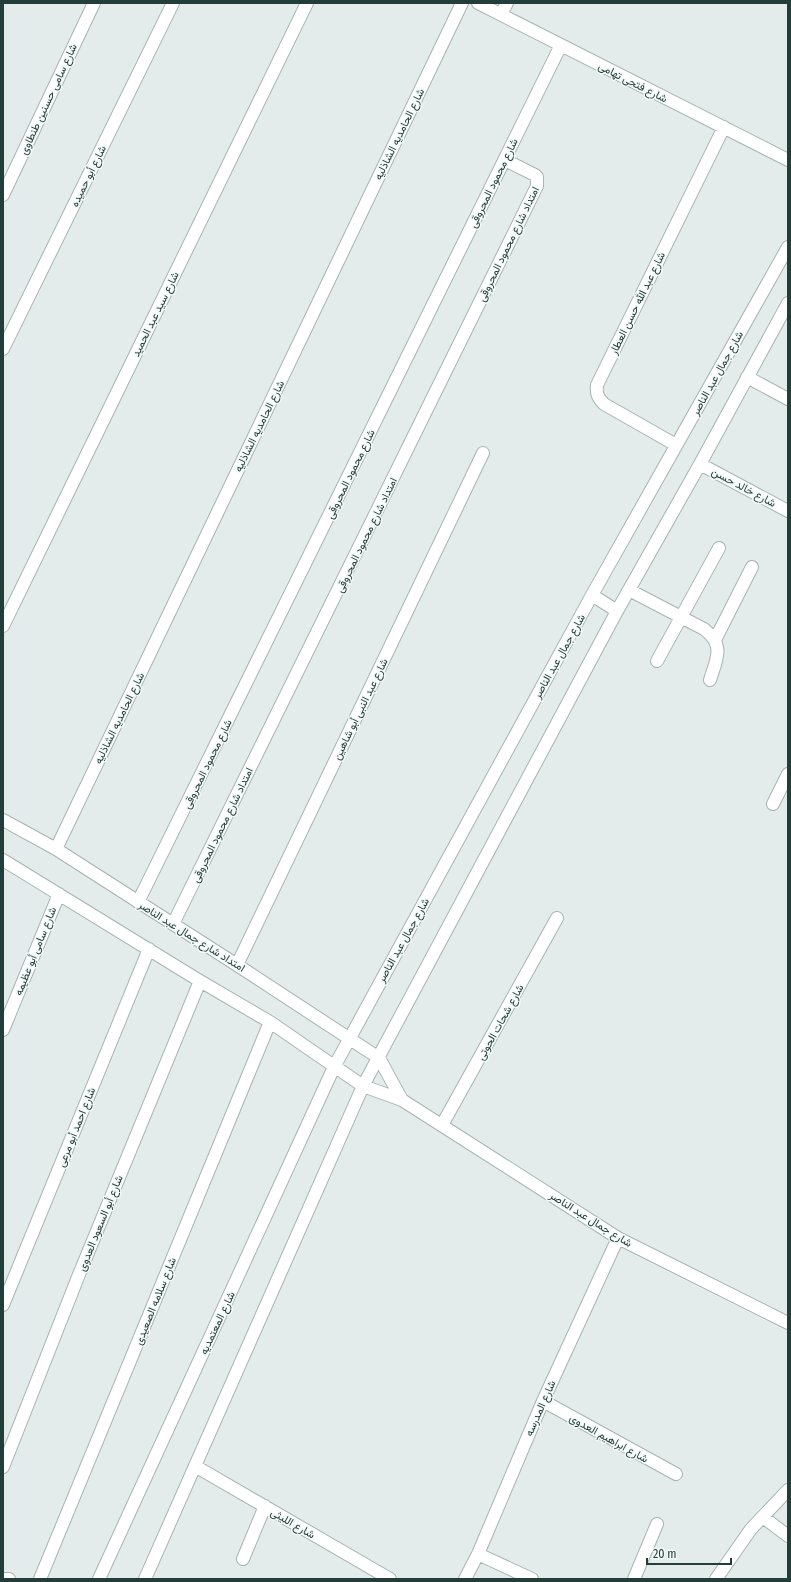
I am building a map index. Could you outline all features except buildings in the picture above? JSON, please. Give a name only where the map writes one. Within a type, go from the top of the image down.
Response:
[{"type":"street","name":"شارع سامى حسنين طنطاوى","points":[[3,195],[94,3]]},
{"type":"street","name":"شارع أبو حميده","points":[[3,349],[173,3]]},
{"type":"street","name":"شارع سيد عبد الحميد","points":[[3,626],[307,3]]},
{"type":"street","name":"شارع الحامديه الشاذليه","points":[[56,849],[462,3]]},
{"type":"street","name":"شارع فتحى تهامى","points":[[478,3],[788,160]]},
{"type":"street","points":[[501,14],[507,3]]},
{"type":"street","name":"شارع محمود المحروقى","points":[[138,902],[561,45]]},
{"type":"street","name":"شارع عبد الله حسن العطار","points":[[676,445],[604,404],[599,399],[596,391],[597,385],[724,127]]},
{"type":"street","name":"امتداد شارع محمود المحروقى","points":[[173,924],[537,186],[537,177],[505,160]]},
{"type":"street","name":"شارع جمال عبد الناصر","points":[[334,1067],[592,595],[788,247]]},
{"type":"street","points":[[145,1579],[363,1086],[617,611],[700,464],[788,302]]},
{"type":"street","points":[[747,377],[788,400]]},
{"type":"street","name":"شارع عبد النبى أبو شاهين","points":[[237,965],[484,453]]},
{"type":"street","name":"شارع خالد حسن","points":[[700,464],[788,511]]},
{"type":"street","points":[[657,662],[719,548]]},
{"type":"street","points":[[715,640],[752,567]]},
{"type":"street","points":[[629,590],[704,629],[715,640],[718,647],[718,655],[710,680]]},
{"type":"street","points":[[592,595],[617,611]]},
{"type":"street","points":[[773,804],[788,774]]},
{"type":"street","name":"امتداد شارع جمال عبد الناصر","points":[[3,820],[56,849],[379,1058]]},
{"type":"street","points":[[4,864],[59,894],[200,981],[270,1022],[363,1086]]},
{"type":"street","name":"شارع سامى أبو عظيمه","points":[[3,1030],[59,894]]},
{"type":"street","name":"شارع شحات الحوتى","points":[[442,1125],[557,918]]},
{"type":"street","name":"شارع احمد أبو مرعى","points":[[3,1305],[149,949]]},
{"type":"street","name":"شارع أبو السعود العدوى","points":[[3,1467],[78,1277],[200,981]]},
{"type":"street","name":"شارع سلامه الصعيدى","points":[[40,1579],[270,1022]]},
{"type":"street","name":"شارع جمال عبد الناصر","points":[[379,1058],[402,1100]]},
{"type":"street","name":"شارع المعتمديه","points":[[100,1579],[334,1067]]},
{"type":"street","name":"شارع جمال عبد الناصر","points":[[363,1086],[402,1100],[618,1238],[788,1323]]},
{"type":"street","name":"شارع المدرسه","points":[[465,1579],[478,1554],[543,1401],[618,1238]]},
{"type":"street","name":"شارع ابراهيم العدوى","points":[[543,1401],[676,1474]]},
{"type":"street","name":"شارع الليثى","points":[[195,1466],[390,1579]]},
{"type":"street","points":[[716,1579],[751,1529],[788,1490]]},
{"type":"street","points":[[243,1559],[265,1506]]},
{"type":"street","points":[[763,1517],[788,1536]]},
{"type":"street","points":[[634,1579],[657,1524]]},
{"type":"street","points":[[478,1554],[532,1579]]},
{"type":"street","points":[[3,1579],[9,1579]]}]
